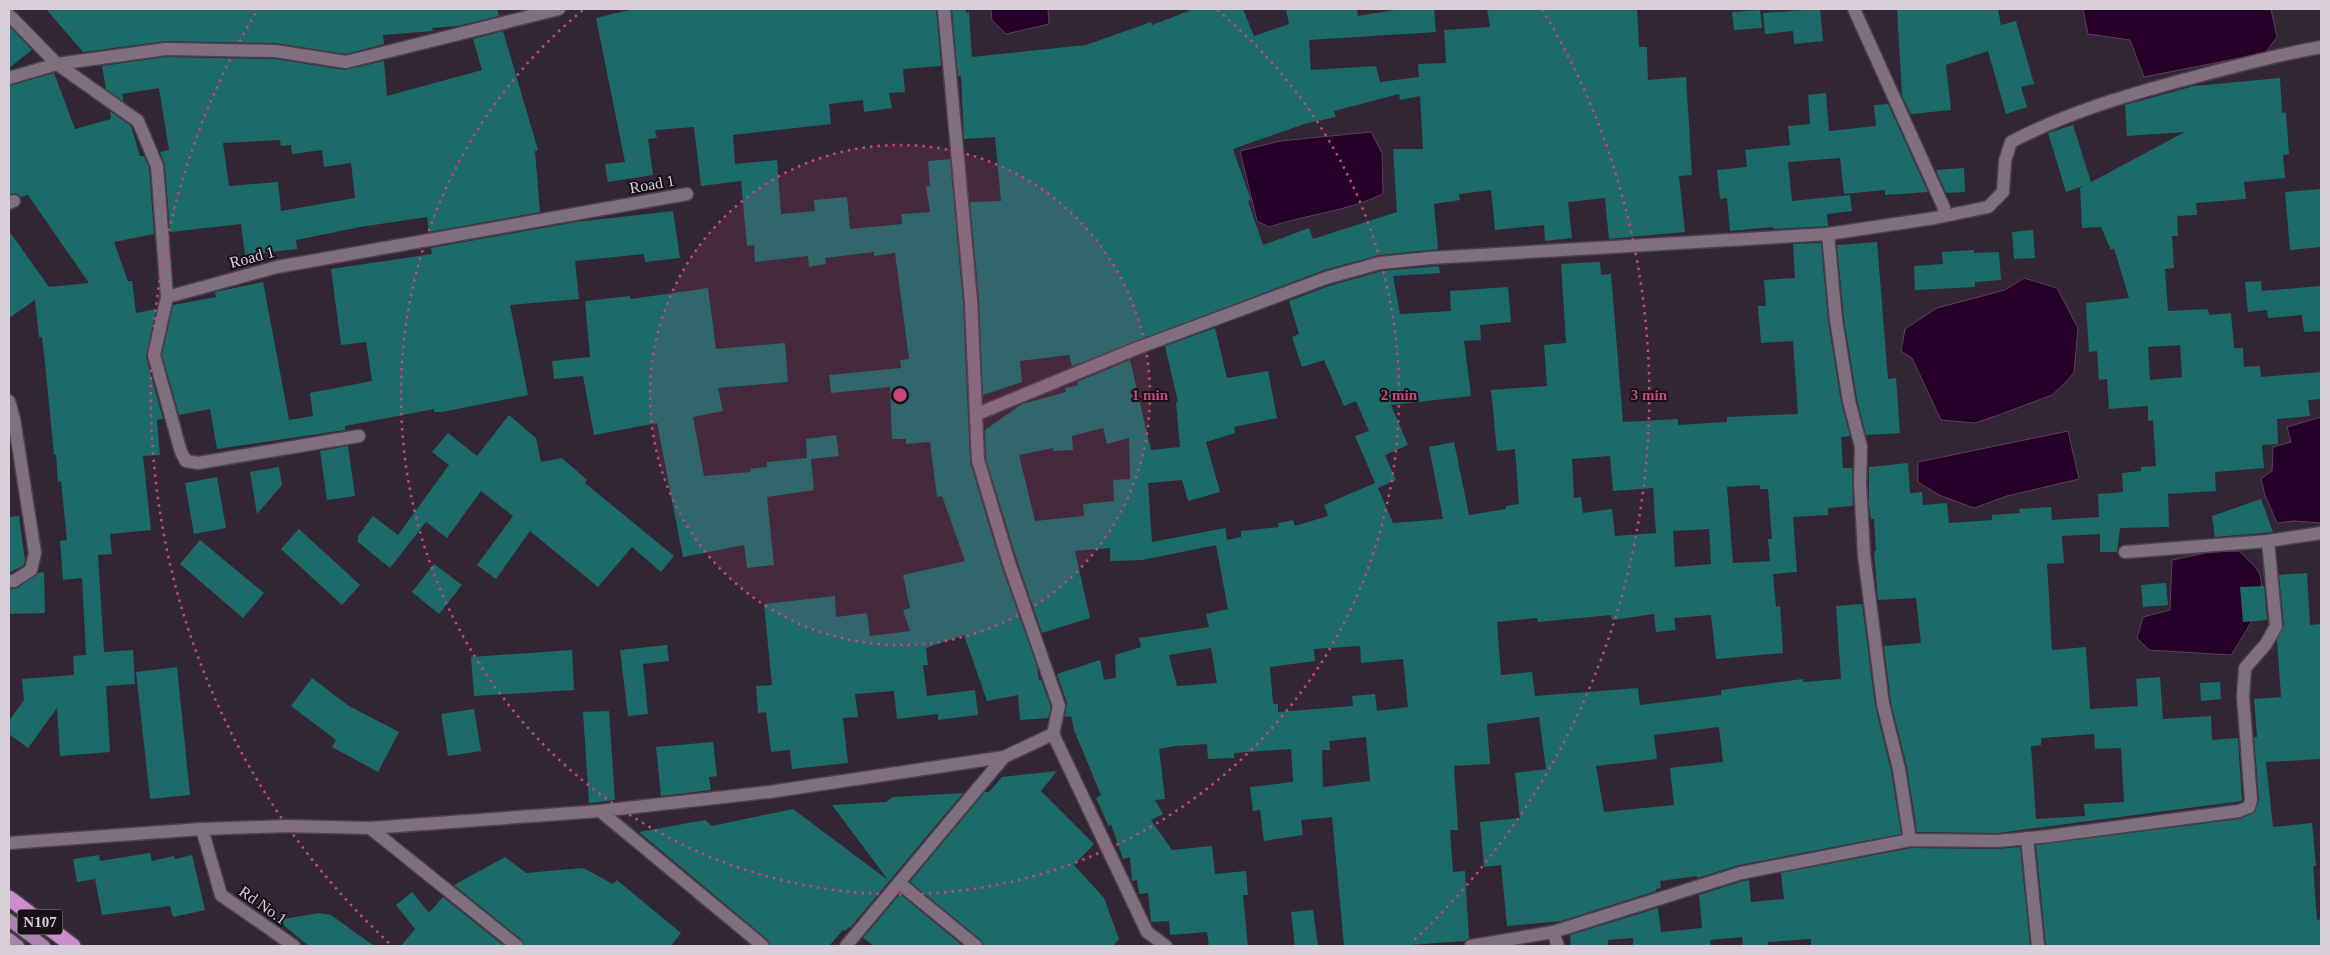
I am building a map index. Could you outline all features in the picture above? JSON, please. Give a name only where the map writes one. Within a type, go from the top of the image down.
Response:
[{"type":"highway","name":"N107","points":[[9,898],[73,946]]},
{"type":"main road","points":[[9,920],[44,946]]},
{"type":"main road","points":[[9,939],[18,946]]},
{"type":"street","points":[[9,78],[56,64],[166,49],[275,51],[346,62],[559,9]]},
{"type":"street","points":[[944,9],[971,301],[978,460],[1008,560],[1059,706],[1053,734],[1147,932],[1166,946]]},
{"type":"street","points":[[1854,9],[1944,208],[1943,215]]},
{"type":"street","points":[[9,15],[56,64],[138,121],[157,166],[168,297],[154,355],[181,452],[186,461],[198,463],[359,436]]},
{"type":"street","points":[[977,414],[1144,346],[1326,278],[1380,263],[1430,258],[1828,234],[1988,207],[2003,192],[2005,161],[2011,142],[2030,132],[2121,97],[2287,53],[2321,47]]},
{"type":"street","name":"Road 1","points":[[168,297],[277,267],[687,194]]},
{"type":"street","points":[[1828,234],[1838,329],[1849,401],[1861,446],[1860,482],[1864,555],[1883,704],[1898,769],[1910,840]]},
{"type":"street","points":[[9,400],[35,553],[31,570],[14,581],[9,581]]},
{"type":"street","points":[[2125,552],[2268,541],[2321,533]]},
{"type":"street","points":[[1471,946],[1553,932],[1740,873],[1910,840],[1998,841],[2239,811],[2249,807],[2251,800],[2243,697],[2244,668],[2266,644],[2276,626],[2268,541]]},
{"type":"street","points":[[9,843],[202,829],[286,826],[370,828],[600,811],[768,792],[1004,757],[1053,734]]},
{"type":"street","points":[[846,946],[1004,757]]},
{"type":"street","points":[[600,811],[763,946]]},
{"type":"street","points":[[370,828],[517,946]]},
{"type":"street","name":"Rd No.1","points":[[202,829],[221,895],[294,946]]},
{"type":"street","points":[[2027,838],[2038,946]]},
{"type":"street","points":[[899,884],[976,946]]},
{"type":"street","points":[[1553,932],[1558,946]]},
{"type":"shaded area","points":[[991,9],[1048,9],[1049,24],[1006,34],[992,20]]},
{"type":"shaded area","points":[[2083,9],[2271,9],[2277,37],[2265,53],[2144,77],[2130,40],[2088,34]]},
{"type":"shaded area","points":[[1371,132],[1382,153],[1383,194],[1355,205],[1269,227],[1257,221],[1240,151],[1280,141]]},
{"type":"shaded area","points":[[2024,278],[2057,288],[2078,328],[2074,372],[2052,395],[1996,416],[1975,423],[1941,420],[1912,358],[1901,351],[1905,329],[1937,308],[2005,290]]},
{"type":"shaded area","points":[[2321,417],[2321,523],[2294,521],[2277,523],[2265,495],[2261,479],[2272,471],[2273,447],[2291,442],[2287,427]]},
{"type":"shaded area","points":[[2068,431],[2079,479],[2007,496],[1974,508],[1939,495],[1918,482],[1918,462]]},
{"type":"shaded area","points":[[2239,551],[2251,562],[2258,572],[2262,585],[2258,607],[2248,628],[2231,655],[2149,650],[2137,638],[2143,617],[2170,610],[2172,560],[2210,552]]},
{"type":"building","points":[[46,9],[497,9],[499,16],[457,26],[432,28],[433,31],[383,35],[384,44],[346,54],[275,43],[166,41],[83,52]]},
{"type":"building","points":[[634,9],[936,9],[941,66],[903,69],[905,92],[889,93],[892,108],[864,112],[863,100],[829,104],[831,124],[733,135],[735,164],[777,160],[781,214],[815,211],[814,200],[847,197],[850,229],[902,224],[901,214],[930,212],[926,186],[930,186],[928,161],[950,159],[963,302],[970,462],[1000,562],[1037,666],[1039,680],[1041,680],[1051,707],[1048,718],[1020,720],[1018,695],[987,701],[964,635],[926,648],[928,665],[923,665],[927,696],[975,690],[978,715],[938,720],[938,714],[897,719],[894,691],[855,694],[858,717],[843,718],[848,763],[792,769],[790,750],[771,752],[766,712],[758,713],[756,686],[772,685],[764,604],[835,596],[836,617],[867,613],[870,636],[910,631],[903,610],[910,608],[903,575],[965,561],[942,496],[937,497],[930,442],[906,444],[906,439],[892,439],[890,387],[831,393],[829,375],[901,368],[900,360],[909,359],[895,253],[874,256],[874,252],[825,258],[826,264],[809,267],[808,256],[755,262],[754,245],[747,246],[741,181],[701,186],[694,127],[655,130],[657,138],[648,139],[653,175],[608,182],[605,164],[625,162],[596,18]]},
{"type":"building","points":[[952,9],[966,9],[966,13],[969,12],[972,57],[1086,45],[1151,22],[1152,25],[1194,9],[1243,9],[1254,36],[1289,24],[1286,9],[1357,9],[1358,16],[1401,9],[1434,9],[1436,32],[1309,40],[1311,70],[1376,66],[1380,82],[1419,77],[1418,64],[1446,63],[1444,30],[1490,27],[1487,9],[1637,9],[1639,47],[1647,47],[1648,80],[1686,77],[1692,175],[1679,176],[1685,232],[1609,239],[1605,198],[1568,202],[1572,238],[1545,241],[1544,225],[1495,230],[1491,190],[1459,194],[1460,200],[1434,204],[1438,249],[1379,255],[1324,270],[1072,366],[1069,355],[1020,361],[1022,382],[983,395],[979,300],[970,202],[1001,201],[995,137],[964,139],[961,76],[958,76]],"holes":[[[1399,94],[1400,100],[1420,96],[1423,149],[1393,149],[1397,212],[1313,239],[1309,228],[1263,245],[1248,201],[1251,200],[1233,149],[1304,124],[1336,117],[1334,111]]]},
{"type":"building","points":[[1820,9],[1823,41],[1794,44],[1793,31],[1765,34],[1763,13]]},
{"type":"building","points":[[1897,9],[1998,9],[2001,25],[2016,21],[2034,84],[2021,87],[2027,107],[2006,114],[1988,51],[1946,65],[1951,110],[1911,114],[1902,96]]},
{"type":"building","points":[[1760,10],[1762,28],[1734,30],[1732,12]]},
{"type":"building","points":[[9,26],[32,50],[9,68]]},
{"type":"building","points":[[503,31],[538,150],[535,151],[540,212],[429,232],[427,217],[360,227],[296,240],[297,249],[245,255],[241,224],[170,232],[165,165],[160,152],[169,150],[159,88],[122,94],[124,102],[106,89],[102,66],[166,57],[274,59],[345,70],[384,61],[387,96],[482,70],[473,39]],"holes":[[[280,140],[281,146],[291,145],[292,154],[322,150],[324,167],[351,163],[355,198],[281,211],[278,182],[229,186],[223,143]]]},
{"type":"building","points":[[54,73],[75,129],[111,119],[110,111],[131,126],[140,156],[144,156],[149,168],[154,234],[114,242],[128,281],[132,281],[136,313],[156,309],[146,357],[163,419],[157,420],[160,455],[143,456],[151,530],[110,534],[112,554],[98,555],[104,652],[133,650],[135,684],[106,686],[110,752],[60,756],[57,708],[28,748],[9,734],[9,721],[24,700],[22,679],[74,675],[73,656],[86,655],[82,578],[63,580],[60,541],[67,540],[61,481],[58,482],[56,454],[54,455],[42,337],[39,337],[35,300],[9,318],[9,231],[49,287],[89,283],[28,195],[21,197],[16,193],[9,194],[9,86]]},
{"type":"building","points":[[2280,78],[2282,113],[2286,112],[2289,154],[2283,155],[2285,178],[2244,182],[2246,199],[2196,203],[2197,215],[2177,216],[2178,236],[2172,236],[2174,268],[2165,269],[2168,311],[2208,309],[2209,315],[2231,313],[2234,348],[2243,348],[2244,367],[2260,366],[2261,377],[2321,372],[2321,399],[2308,400],[2310,416],[2277,419],[2278,444],[2262,445],[2264,468],[2215,472],[2216,491],[2168,494],[2169,527],[2120,528],[2117,552],[2100,552],[2100,534],[2062,536],[2064,563],[2047,564],[2052,650],[2086,647],[2090,709],[2138,706],[2136,679],[2160,677],[2163,719],[2211,716],[2212,740],[2238,738],[2242,801],[1998,833],[1917,832],[1907,767],[1891,703],[1884,646],[1921,643],[1916,598],[1878,600],[1874,551],[1876,551],[1874,519],[1871,519],[1869,505],[1869,467],[1908,463],[1910,493],[1922,492],[1923,505],[1947,503],[1949,523],[1992,520],[1992,515],[2020,513],[2019,509],[2051,507],[2052,520],[2099,517],[2098,494],[2123,492],[2122,473],[2141,471],[2141,467],[2156,466],[2153,420],[2148,421],[2148,406],[2109,409],[2107,379],[2099,380],[2097,351],[2089,352],[2086,303],[2129,298],[2114,248],[2111,250],[2101,227],[2082,228],[2080,188],[2083,186],[2066,192],[2048,133],[2073,125],[2091,182],[2185,132],[2127,136],[2125,105],[2194,86]],"holes":[[[2180,345],[2182,377],[2150,380],[2148,347]],[[2094,734],[2095,749],[2121,748],[2124,802],[2084,804],[2085,816],[2036,819],[2031,746],[2041,745],[2041,738]]]},
{"type":"building","points":[[1826,93],[1829,131],[1876,126],[1874,105],[1888,104],[1928,192],[1885,195],[1885,190],[1844,194],[1840,158],[1788,162],[1792,201],[1850,195],[1852,211],[1827,214],[1828,226],[1774,229],[1773,227],[1730,231],[1727,198],[1720,199],[1717,170],[1747,167],[1745,150],[1790,145],[1788,126],[1810,124],[1808,95]]},
{"type":"building","points":[[1964,168],[1965,192],[1946,193],[1936,170]]},
{"type":"building","points":[[2321,189],[2321,247],[2290,250],[2285,192]]},
{"type":"building","points":[[673,211],[680,258],[645,262],[644,254],[575,261],[579,299],[510,305],[528,395],[442,412],[434,412],[434,409],[345,426],[345,430],[217,449],[210,409],[179,415],[162,355],[173,305],[216,297],[215,292],[263,282],[289,420],[313,416],[310,393],[372,381],[366,342],[341,345],[331,269],[432,254],[431,248],[576,222]]},
{"type":"building","points":[[2033,230],[2035,258],[2014,259],[2012,232]]},
{"type":"building","points":[[1877,242],[1888,379],[1896,378],[1900,433],[1866,435],[1857,399],[1844,319],[1837,245]]},
{"type":"building","points":[[1821,243],[1828,321],[1841,402],[1850,436],[1841,437],[1843,468],[1852,468],[1853,506],[1828,508],[1828,515],[1793,517],[1797,572],[1773,574],[1776,607],[1780,606],[1783,653],[1716,659],[1711,615],[1674,618],[1676,630],[1656,632],[1654,614],[1612,620],[1611,615],[1538,622],[1537,618],[1497,622],[1501,675],[1532,672],[1535,696],[1638,688],[1640,705],[1721,695],[1721,690],[1803,679],[1803,682],[1841,679],[1836,606],[1862,604],[1875,705],[1891,771],[1901,834],[1739,865],[1697,878],[1697,876],[1660,881],[1661,888],[1656,889],[1656,891],[1561,921],[1507,926],[1501,865],[1484,867],[1480,822],[1520,818],[1515,773],[1546,769],[1539,717],[1487,724],[1490,764],[1454,766],[1458,830],[1450,830],[1453,872],[1465,871],[1469,938],[1465,941],[1395,946],[1344,946],[1332,817],[1301,820],[1303,835],[1264,841],[1260,810],[1253,811],[1250,787],[1293,782],[1291,749],[1234,753],[1234,758],[1208,759],[1207,744],[1175,746],[1159,749],[1165,799],[1155,800],[1163,814],[1151,820],[1172,850],[1212,846],[1215,874],[1246,871],[1248,895],[1243,895],[1248,946],[1209,946],[1207,932],[1170,935],[1169,921],[1151,922],[1148,893],[1139,894],[1137,880],[1132,881],[1130,857],[1123,859],[1111,824],[1109,827],[1096,798],[1101,795],[1074,730],[1071,716],[1065,717],[1067,703],[1057,674],[1100,660],[1104,680],[1116,678],[1115,655],[1141,647],[1139,638],[1209,627],[1206,614],[1228,609],[1216,545],[1142,560],[1110,561],[1110,548],[1075,551],[1090,618],[1042,633],[986,459],[985,430],[1022,404],[1066,392],[1065,388],[1078,385],[1077,382],[1130,360],[1151,450],[1180,447],[1176,402],[1178,402],[1165,346],[1215,328],[1227,378],[1268,371],[1277,418],[1234,427],[1235,433],[1206,442],[1220,492],[1188,501],[1182,480],[1148,483],[1152,542],[1225,528],[1227,540],[1241,537],[1241,531],[1279,527],[1278,523],[1293,520],[1295,526],[1328,516],[1324,505],[1375,483],[1355,436],[1369,431],[1356,401],[1344,406],[1324,360],[1302,367],[1292,337],[1299,334],[1289,301],[1329,286],[1382,271],[1439,266],[1440,273],[1393,276],[1400,314],[1451,311],[1450,291],[1508,287],[1511,322],[1480,325],[1481,340],[1464,341],[1471,396],[1391,405],[1408,445],[1385,455],[1396,480],[1378,488],[1393,523],[1443,519],[1429,447],[1454,442],[1469,515],[1506,509],[1506,506],[1519,504],[1515,449],[1497,451],[1491,390],[1547,386],[1544,345],[1566,343],[1561,264],[1600,262],[1601,275],[1611,274],[1623,422],[1678,419],[1678,425],[1727,422],[1727,417],[1798,414],[1793,341],[1761,343],[1758,306],[1766,306],[1764,280],[1795,278],[1793,244]],"holes":[[[1103,428],[1107,444],[1129,438],[1130,479],[1113,480],[1114,501],[1083,504],[1084,516],[1035,521],[1019,455],[1053,448],[1053,451],[1073,450],[1072,436]],[[1610,456],[1613,491],[1653,488],[1656,533],[1615,536],[1612,509],[1583,513],[1581,497],[1574,498],[1572,459]],[[1760,485],[1760,489],[1768,489],[1772,539],[1768,539],[1770,561],[1733,563],[1727,487]],[[1709,529],[1711,564],[1675,567],[1673,531]],[[1360,646],[1361,663],[1403,659],[1408,707],[1377,711],[1375,694],[1352,696],[1353,706],[1278,712],[1278,704],[1273,704],[1270,667],[1315,661],[1314,649]],[[1211,648],[1217,683],[1177,686],[1169,655]],[[1719,727],[1723,762],[1670,768],[1674,805],[1604,812],[1596,766],[1657,759],[1654,735]],[[1366,737],[1370,781],[1323,787],[1322,750],[1330,750],[1329,741]]]},
{"type":"building","points":[[1974,250],[1974,253],[1999,252],[2001,280],[1975,282],[1975,287],[1915,290],[1914,266],[1943,264],[1942,252]]},
{"type":"building","points":[[2261,281],[2262,291],[2321,286],[2321,331],[2304,332],[2302,315],[2268,318],[2267,310],[2248,312],[2245,282]]},
{"type":"building","points":[[708,288],[716,349],[785,343],[788,382],[718,388],[723,411],[693,417],[704,476],[751,472],[750,469],[767,467],[767,462],[807,458],[806,439],[836,435],[839,456],[811,459],[814,490],[767,497],[774,565],[747,568],[744,545],[683,557],[657,423],[594,435],[583,376],[554,379],[552,361],[590,357],[585,301],[630,296],[631,299]]},
{"type":"building","points":[[509,415],[536,438],[541,462],[562,458],[587,480],[585,483],[674,556],[661,572],[632,547],[598,587],[530,531],[496,579],[477,565],[513,516],[481,491],[447,538],[426,522],[390,568],[358,542],[358,536],[373,516],[398,535],[449,465],[432,452],[448,433],[477,456]]},
{"type":"building","points":[[348,446],[355,496],[327,500],[320,451]]},
{"type":"building","points":[[279,467],[282,485],[257,514],[250,472]]},
{"type":"building","points":[[217,477],[226,528],[194,534],[185,483]]},
{"type":"building","points":[[2261,499],[2273,532],[2215,537],[2212,516]]},
{"type":"building","points":[[19,516],[25,560],[24,565],[9,573],[9,517]]},
{"type":"building","points":[[299,529],[360,585],[342,605],[281,549]]},
{"type":"building","points":[[200,540],[264,593],[243,618],[180,564]]},
{"type":"building","points":[[434,564],[462,585],[439,614],[412,592]]},
{"type":"building","points":[[44,572],[45,613],[9,614],[9,589],[18,588],[38,573]]},
{"type":"building","points":[[2307,573],[2310,625],[2321,624],[2321,759],[2266,762],[2273,827],[2312,823],[2316,866],[2313,866],[2317,920],[2321,919],[2321,946],[2046,946],[2036,845],[2240,819],[2255,812],[2259,799],[2254,737],[2257,737],[2254,699],[2281,697],[2277,640],[2284,625],[2279,575]]},
{"type":"building","points":[[2166,583],[2168,605],[2143,607],[2141,585]]},
{"type":"building","points":[[2264,586],[2267,620],[2243,622],[2240,587]]},
{"type":"building","points":[[667,645],[669,661],[643,664],[648,714],[628,716],[620,650]]},
{"type":"building","points":[[572,650],[574,690],[474,696],[471,657]]},
{"type":"building","points":[[177,667],[190,795],[150,799],[136,672]]},
{"type":"building","points":[[312,678],[349,706],[399,732],[378,772],[332,747],[336,740],[291,706]]},
{"type":"building","points":[[2220,682],[2221,699],[2201,701],[2200,683]]},
{"type":"building","points":[[474,709],[481,751],[448,756],[441,714]]},
{"type":"building","points":[[609,711],[615,800],[589,803],[583,712]]},
{"type":"building","points":[[713,742],[717,776],[709,777],[711,790],[661,796],[656,747]]},
{"type":"building","points":[[1057,771],[1041,791],[1094,844],[1074,865],[1104,898],[1119,939],[1113,946],[984,946],[981,940],[910,882],[985,792],[989,792],[1002,777]]},
{"type":"building","points":[[963,793],[850,928],[845,931],[843,930],[829,946],[771,946],[768,940],[639,832],[705,820],[712,826],[793,809],[888,880],[832,805],[886,802],[893,797]]},
{"type":"building","points":[[2020,847],[2030,946],[1811,946],[1811,939],[1768,942],[1768,946],[1743,946],[1742,937],[1710,940],[1711,946],[1633,946],[1633,938],[1608,940],[1608,946],[1571,946],[1570,935],[1658,908],[1661,932],[1702,928],[1699,895],[1743,881],[1749,880],[1751,902],[1784,899],[1781,873],[1911,848],[1998,849]]},
{"type":"building","points":[[150,853],[152,861],[174,856],[175,859],[192,855],[205,910],[173,917],[170,906],[102,915],[95,879],[77,882],[73,859],[99,855],[100,861]]},
{"type":"building","points":[[505,857],[526,873],[583,868],[613,884],[617,880],[681,933],[671,946],[525,946],[522,940],[454,885]]},
{"type":"building","points":[[412,892],[429,913],[443,897],[504,946],[401,946],[415,929],[396,905]]},
{"type":"building","points":[[900,894],[963,946],[874,946],[863,938]]},
{"type":"building","points":[[1313,910],[1318,946],[1295,946],[1291,912]]},
{"type":"building","points":[[319,913],[331,915],[374,946],[309,946],[277,920]]}]
